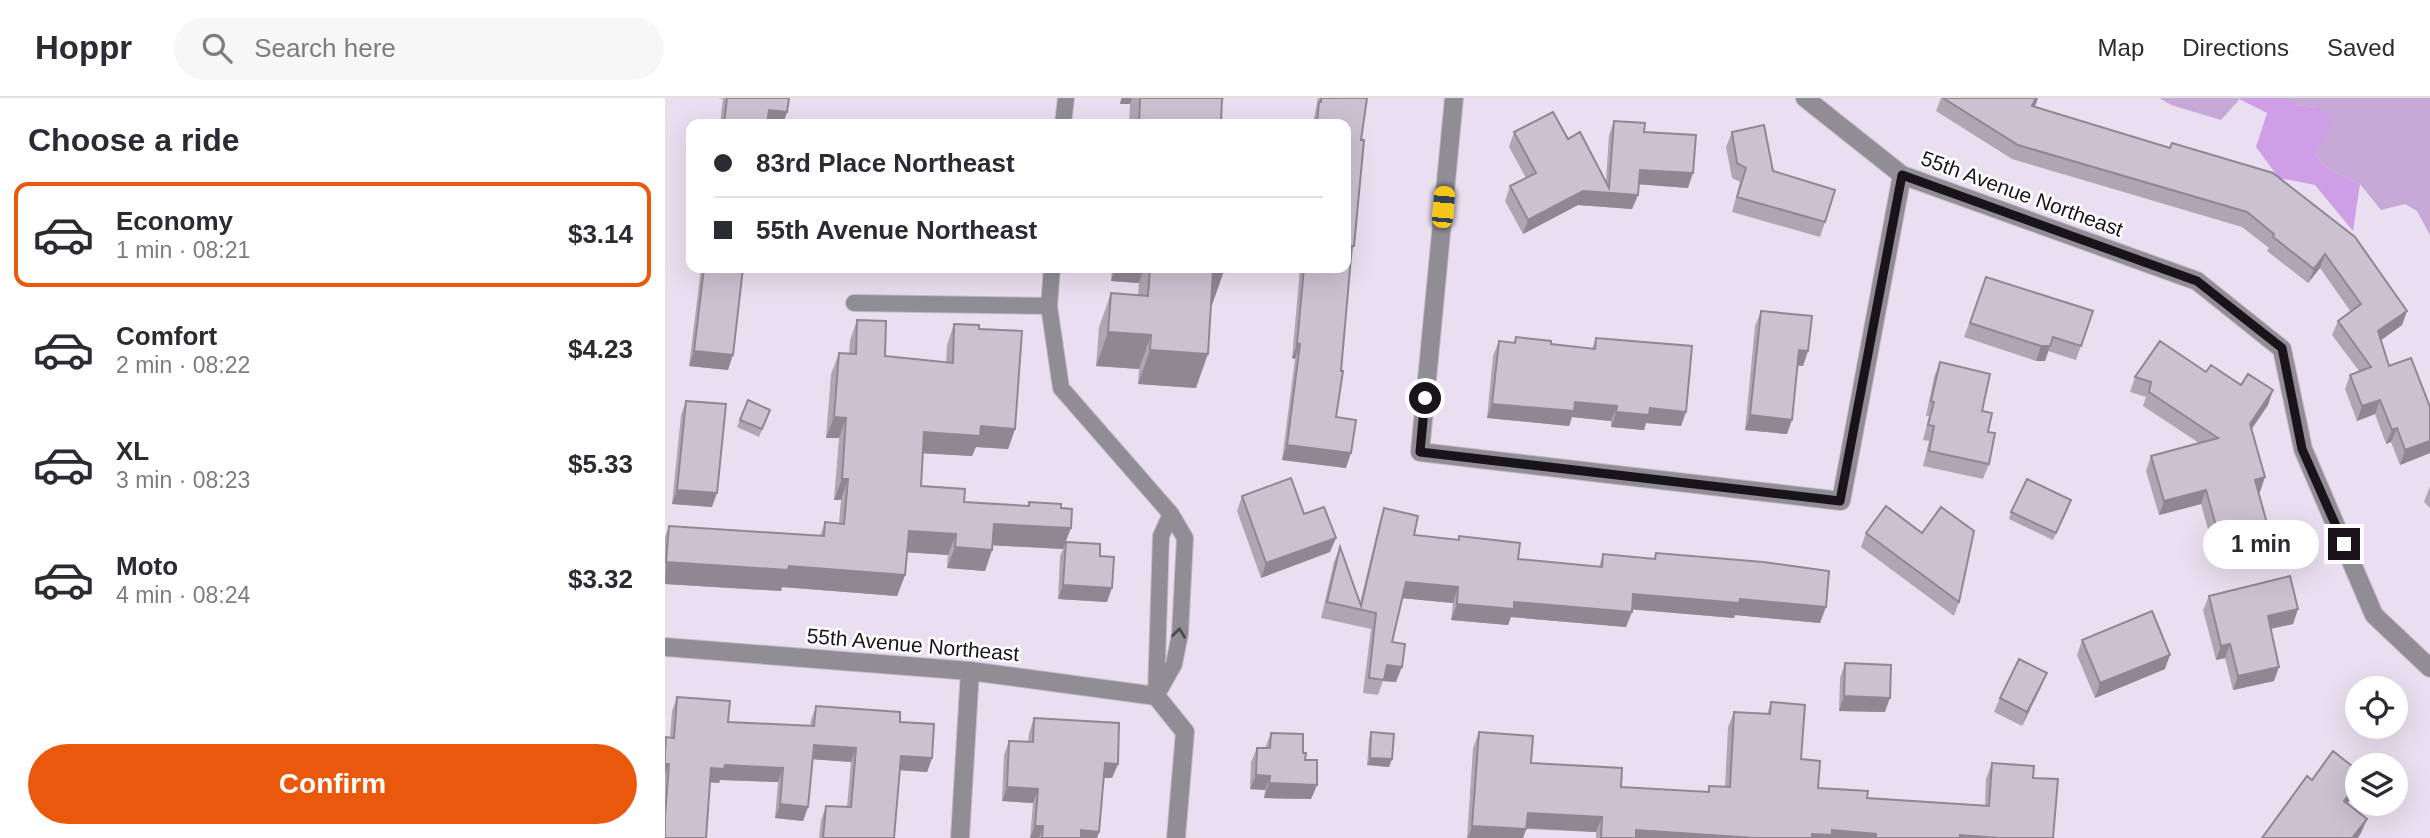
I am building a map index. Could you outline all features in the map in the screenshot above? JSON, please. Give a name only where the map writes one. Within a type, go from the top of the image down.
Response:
[{"type":"street","name":"55th Avenue Northeast","points":[[1454,98],[1420,452],[1840,501],[1902,175],[2197,281],[2282,348],[2302,449],[2374,615],[2430,668]]},
{"type":"street","points":[[1805,98],[1902,175]]},
{"type":"street","name":"55th Avenue Northeast","points":[[665,647],[970,671],[1156,696]]},
{"type":"street","points":[[960,838],[970,671]]},
{"type":"street","points":[[1156,696],[1185,732],[1176,838]]},
{"type":"lane","points":[[1064,119],[1066,98]]},
{"type":"lane","points":[[1052,273],[1049,306],[1061,388],[1171,514],[1185,538],[1179,634],[1174,664],[1156,696]]},
{"type":"lane","points":[[854,303],[1049,306]]},
{"type":"lane","points":[[1156,696],[1161,536],[1171,514]]},
{"type":"shaded area","points":[[2159,98],[2239,100],[2221,120],[2171,105]]},
{"type":"shaded area","points":[[2237,98],[2289,98],[2293,105],[2318,107],[2334,121],[2315,154],[2324,166],[2360,184],[2353,231],[2315,185],[2279,178],[2256,147],[2267,113]]},
{"type":"shaded area","points":[[2289,98],[2430,98],[2430,235],[2417,211],[2405,204],[2381,210],[2360,184],[2324,166],[2315,154],[2318,107],[2292,105]]},
{"type":"building","points":[[727,98],[789,98],[787,112],[769,110],[768,119],[725,119]]},
{"type":"building","points":[[1140,98],[1222,98],[1221,119],[1139,119]]},
{"type":"building","points":[[1321,98],[1367,98],[1351,257],[1351,119],[1317,119]]},
{"type":"building","points":[[1943,98],[2036,98],[2032,106],[2170,148],[2172,143],[2273,173],[2355,237],[2407,311],[2378,331],[2389,366],[2411,358],[2430,407],[2430,441],[2405,450],[2397,428],[2392,430],[2380,400],[2362,406],[2350,375],[2371,367],[2338,321],[2361,304],[2325,254],[2314,269],[2273,237],[2274,234],[2247,212],[2018,145]]},
{"type":"building","points":[[1553,112],[1568,139],[1580,132],[1609,188],[1614,121],[1645,123],[1644,132],[1696,135],[1693,173],[1640,170],[1638,195],[1583,191],[1528,220],[1510,186],[1536,173],[1514,132]]},
{"type":"building","points":[[1764,125],[1773,171],[1835,190],[1825,222],[1737,197],[1746,168],[1737,163],[1732,132]]},
{"type":"building","points":[[703,273],[742,273],[733,355],[694,351]]},
{"type":"building","points":[[1150,273],[1213,273],[1208,354],[1150,350],[1151,335],[1108,332],[1111,293],[1148,296]]},
{"type":"building","points":[[1304,273],[1350,273],[1343,371],[1336,417],[1356,420],[1351,453],[1287,445],[1300,344],[1297,344]]},
{"type":"building","points":[[1986,277],[2093,311],[2081,346],[2053,337],[2050,346],[2041,346],[1970,323]]},
{"type":"building","points":[[1761,311],[1812,316],[1808,351],[1799,350],[1792,420],[1750,415]]},
{"type":"building","points":[[857,320],[886,321],[885,356],[953,363],[954,324],[979,325],[979,329],[1022,331],[1015,429],[981,426],[980,436],[924,432],[921,486],[965,489],[964,502],[1029,506],[1029,502],[1061,504],[1061,508],[1072,509],[1071,528],[994,524],[992,550],[955,547],[956,534],[909,531],[905,575],[789,566],[788,570],[666,562],[669,526],[824,536],[825,522],[844,524],[848,479],[842,479],[846,418],[834,417],[839,353],[856,354]]},
{"type":"building","points":[[1516,337],[1595,349],[1596,338],[1692,346],[1686,412],[1650,408],[1649,415],[1616,412],[1617,406],[1575,402],[1574,411],[1492,404],[1499,341],[1515,343]]},
{"type":"building","points":[[2160,341],[2206,372],[2211,365],[2241,385],[2248,374],[2273,390],[2250,424],[2265,477],[2255,480],[2268,527],[2220,540],[2206,490],[2164,501],[2151,456],[2218,438],[2149,392],[2151,382],[2135,377]]},
{"type":"building","points":[[1940,362],[1990,374],[1982,411],[1992,413],[1988,432],[1995,433],[1989,464],[1929,451],[1934,426],[1928,425]]},
{"type":"building","points":[[748,400],[770,410],[762,429],[740,420]]},
{"type":"building","points":[[686,401],[726,404],[717,493],[677,490]]},
{"type":"building","points":[[1291,478],[1304,514],[1324,507],[1336,538],[1266,563],[1242,496]]},
{"type":"building","points":[[2027,479],[2071,500],[2056,533],[2011,512]]},
{"type":"building","points":[[1886,506],[1922,533],[1941,507],[1974,531],[1959,602],[1866,533]]},
{"type":"building","points":[[1384,508],[1418,516],[1414,535],[1459,540],[1459,536],[1520,543],[1518,559],[1602,567],[1603,554],[1655,559],[1656,553],[1763,562],[1829,571],[1826,607],[1740,599],[1739,603],[1633,594],[1632,612],[1514,602],[1514,609],[1457,604],[1458,587],[1406,582],[1392,642],[1405,644],[1402,667],[1387,665],[1384,680],[1369,678],[1376,613],[1327,602],[1340,547],[1361,606]]},
{"type":"building","points":[[1066,542],[1100,544],[1100,556],[1114,557],[1112,588],[1063,585]]},
{"type":"building","points":[[2290,576],[2298,609],[2268,616],[2279,667],[2238,676],[2230,644],[2221,646],[2209,596]]},
{"type":"building","points":[[2152,611],[2170,655],[2100,683],[2082,640]]},
{"type":"building","points":[[2019,659],[2047,673],[2027,712],[2000,698]]},
{"type":"building","points":[[1845,663],[1891,665],[1890,698],[1844,696]]},
{"type":"building","points":[[677,697],[730,701],[728,722],[814,726],[816,706],[900,712],[900,722],[934,724],[932,758],[901,756],[894,838],[823,838],[826,806],[851,807],[856,748],[814,745],[808,807],[780,804],[783,768],[725,765],[724,769],[711,768],[706,838],[665,838],[669,764],[665,764],[666,737],[674,738]]},
{"type":"building","points":[[1771,702],[1805,705],[1801,759],[1820,761],[1818,788],[1868,791],[1867,798],[1989,806],[1992,763],[2034,766],[2033,778],[2058,779],[2053,838],[1960,835],[1960,838],[1876,838],[1876,834],[1832,830],[1832,835],[1812,834],[1812,838],[1755,838],[1636,830],[1636,838],[1601,838],[1602,817],[1528,813],[1526,829],[1472,826],[1479,732],[1533,736],[1531,763],[1622,768],[1621,787],[1709,792],[1709,786],[1730,787],[1734,712],[1770,714]]},
{"type":"building","points":[[1034,718],[1119,723],[1118,764],[1105,763],[1099,832],[1081,830],[1081,838],[1042,838],[1043,826],[1035,826],[1038,789],[1007,787],[1009,741],[1033,742]]},
{"type":"building","points":[[1371,732],[1394,734],[1392,759],[1370,758]]},
{"type":"building","points":[[1271,733],[1303,734],[1305,760],[1317,760],[1317,785],[1269,783],[1270,776],[1256,775],[1257,748],[1270,748]]},
{"type":"building","points":[[2333,751],[2345,760],[2345,816],[2363,816],[2367,819],[2352,838],[2262,838],[2307,776],[2312,780]]},
{"type":"route","points":[[1425,398],[1420,452],[1840,501],[1902,175],[2197,281],[2282,348],[2302,449],[2344,544]]}]
